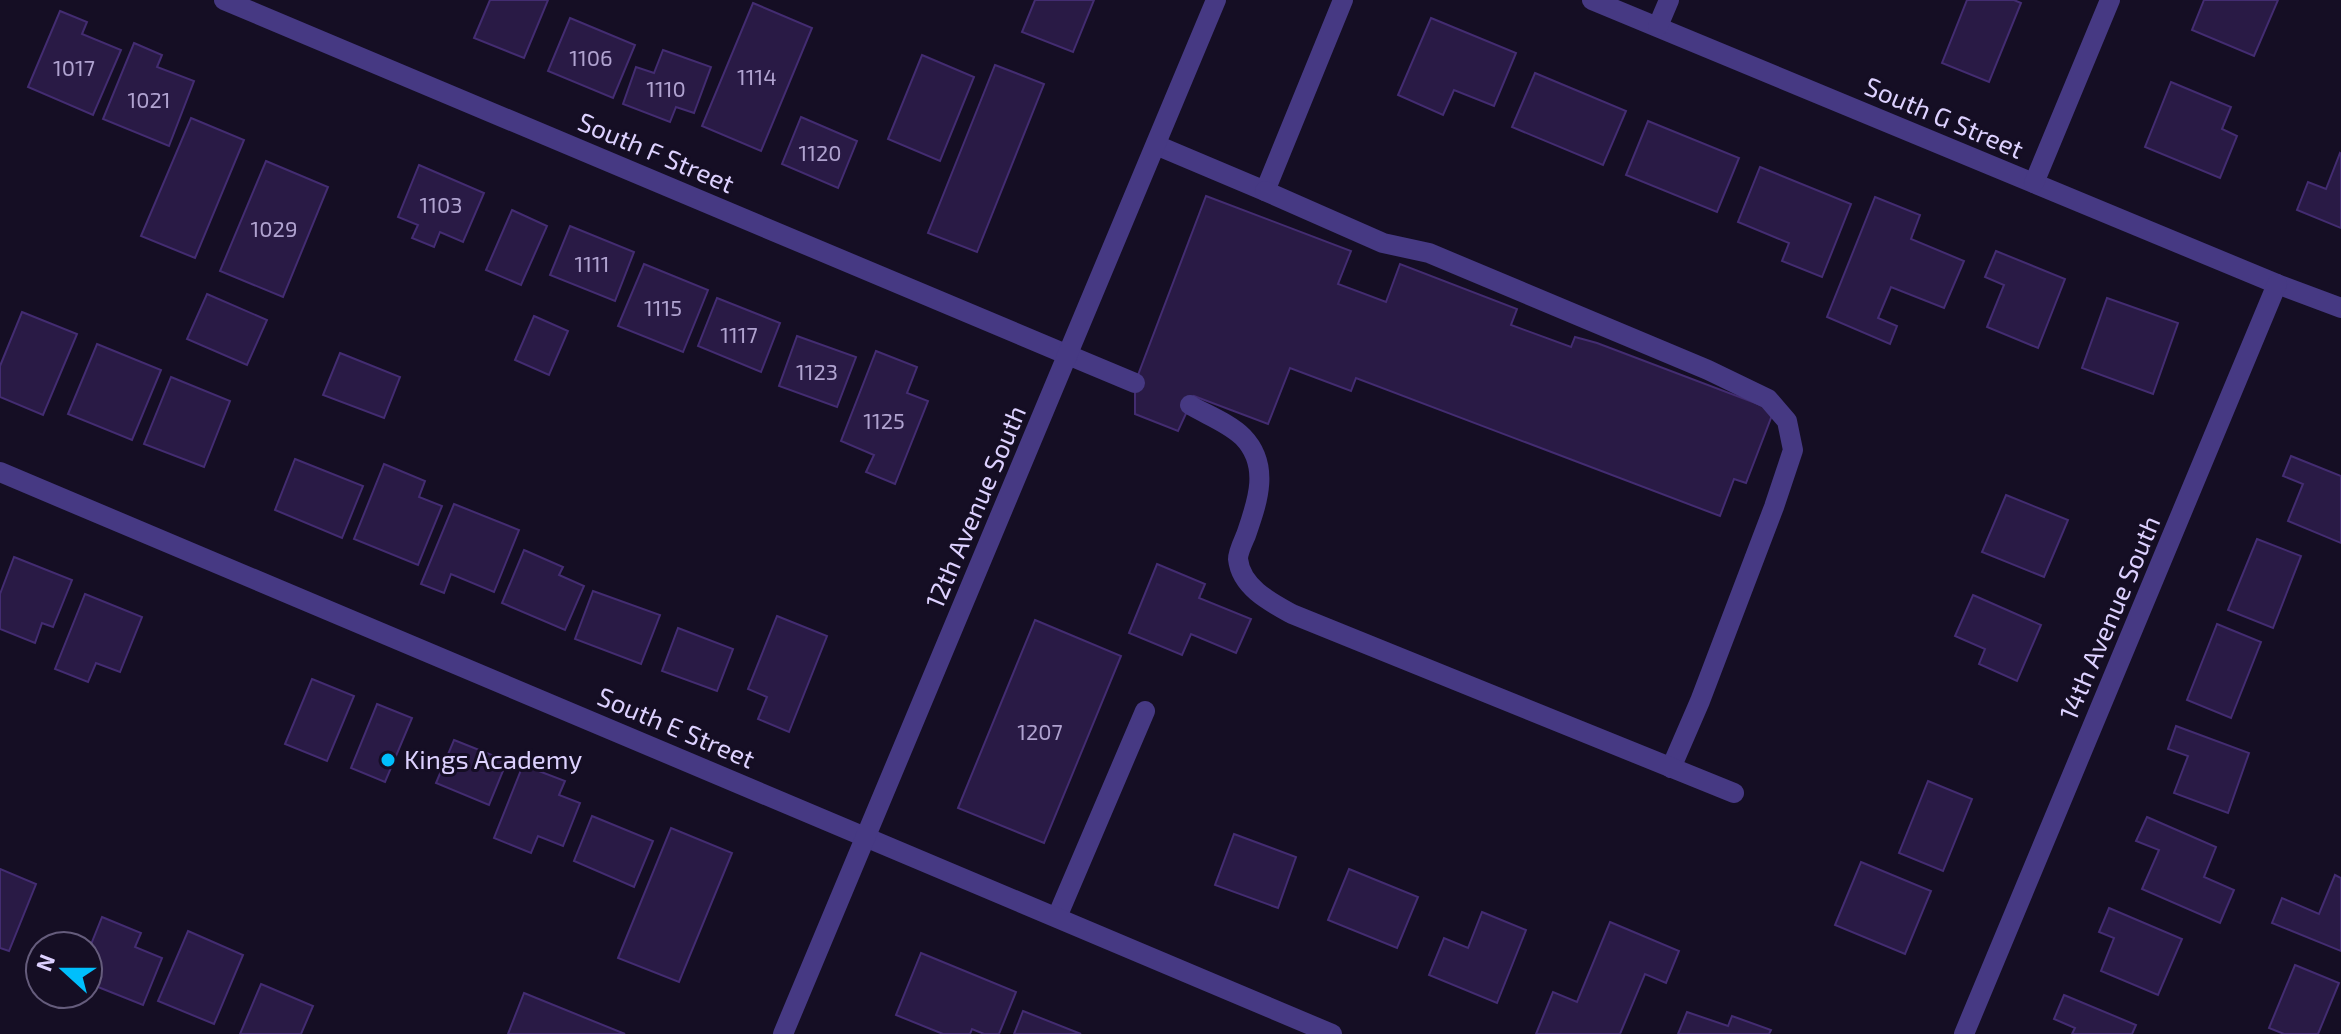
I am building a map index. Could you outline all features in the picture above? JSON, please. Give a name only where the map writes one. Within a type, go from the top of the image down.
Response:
[{"type":"street","name":"South F Street","points":[[224,0],[1135,383]]},
{"type":"street","name":"12th Avenue South","points":[[783,1034],[1216,0]]},
{"type":"street","points":[[1265,191],[1343,0]]},
{"type":"street","name":"South G Street","points":[[1592,0],[2277,284]]},
{"type":"street","points":[[1658,26],[1669,0]]},
{"type":"street","points":[[2034,183],[2110,0]]},
{"type":"street","points":[[1156,145],[1383,243],[1429,253],[1708,370],[1768,399],[1787,421],[1793,450],[1774,507],[1671,768]]},
{"type":"street","points":[[2277,284],[2341,308]]},
{"type":"street","name":"14th Avenue South","points":[[1964,1034],[2277,284]]},
{"type":"street","points":[[1190,405],[1236,431],[1255,454],[1260,474],[1258,499],[1238,557],[1245,578],[1258,593],[1292,614],[1734,793]]},
{"type":"street","name":"South E Street","points":[[0,472],[1332,1034]]},
{"type":"street","points":[[1057,917],[1145,711]]},
{"type":"building","points":[[490,0],[548,0],[524,58],[474,38]]},
{"type":"building","points":[[1035,0],[1094,0],[1073,52],[1022,32]]},
{"type":"building","points":[[1967,0],[2014,0],[2021,3],[1989,82],[1942,63]]},
{"type":"building","points":[[2204,0],[2278,0],[2254,56],[2192,30]]},
{"type":"building","points":[[753,3],[812,28],[761,151],[702,126]]},
{"type":"building","points":[[60,11],[87,22],[82,34],[121,50],[93,115],[28,87]]},
{"type":"building","points":[[570,18],[635,45],[613,98],[548,71]]},
{"type":"building","points":[[1431,18],[1516,53],[1494,106],[1454,90],[1443,115],[1398,95]]},
{"type":"building","points":[[134,43],[162,55],[157,67],[194,81],[169,146],[103,119]]},
{"type":"building","points":[[663,50],[711,67],[694,113],[676,107],[670,122],[623,104],[636,67],[654,73]]},
{"type":"building","points":[[922,55],[974,77],[940,161],[888,139]]},
{"type":"building","points":[[995,65],[1044,84],[977,252],[928,233]]},
{"type":"building","points":[[1535,73],[1626,111],[1603,165],[1512,127]]},
{"type":"building","points":[[2171,82],[2231,107],[2222,129],[2237,136],[2220,178],[2145,147]]},
{"type":"building","points":[[801,117],[857,141],[838,188],[782,164]]},
{"type":"building","points":[[191,118],[244,140],[195,258],[141,236]]},
{"type":"building","points":[[1648,121],[1739,158],[1717,212],[1626,175]]},
{"type":"building","points":[[2340,153],[2341,228],[2297,210],[2308,182],[2326,189]]},
{"type":"building","points":[[266,161],[328,187],[283,297],[220,271]]},
{"type":"building","points":[[419,165],[484,193],[463,242],[440,232],[434,247],[412,238],[418,225],[398,217]]},
{"type":"building","points":[[1760,167],[1851,204],[1822,277],[1782,261],[1789,243],[1738,222]]},
{"type":"building","points":[[1206,196],[1351,251],[1338,284],[1386,302],[1400,264],[1517,309],[1511,325],[1571,347],[1575,337],[1597,343],[1774,410],[1746,483],[1734,479],[1720,516],[1356,378],[1351,391],[1290,368],[1268,424],[1194,396],[1178,431],[1135,414],[1135,383]]},
{"type":"building","points":[[1875,197],[1920,215],[1911,239],[1964,261],[1944,308],[1891,287],[1878,318],[1897,326],[1890,344],[1827,317]]},
{"type":"building","points":[[512,210],[547,226],[521,285],[486,270]]},
{"type":"building","points":[[570,226],[634,252],[615,301],[550,275]]},
{"type":"building","points":[[1996,251],[2065,279],[2038,348],[1987,327],[2004,285],[1985,277]]},
{"type":"building","points":[[644,264],[708,290],[683,352],[618,326]]},
{"type":"building","points":[[207,294],[267,320],[247,365],[187,339]]},
{"type":"building","points":[[717,298],[780,323],[761,372],[698,346]]},
{"type":"building","points":[[2107,298],[2178,323],[2153,394],[2082,368]]},
{"type":"building","points":[[22,312],[77,334],[43,415],[0,397],[0,366]]},
{"type":"building","points":[[534,316],[568,331],[549,375],[515,360]]},
{"type":"building","points":[[797,336],[856,357],[837,407],[779,386]]},
{"type":"building","points":[[97,344],[161,370],[132,440],[68,414]]},
{"type":"building","points":[[876,351],[917,367],[907,393],[928,401],[895,484],[866,472],[874,455],[841,441]]},
{"type":"building","points":[[340,353],[400,377],[384,418],[323,395]]},
{"type":"building","points":[[171,377],[230,401],[204,467],[144,444]]},
{"type":"building","points":[[2291,456],[2341,476],[2341,543],[2288,521],[2303,484],[2283,476]]},
{"type":"building","points":[[295,459],[363,486],[342,538],[275,510]]},
{"type":"building","points":[[384,464],[425,481],[419,497],[442,506],[418,565],[354,539]]},
{"type":"building","points":[[2006,495],[2068,520],[2044,577],[1982,552]]},
{"type":"building","points":[[454,504],[519,530],[494,592],[451,574],[444,593],[421,584]]},
{"type":"building","points":[[2257,539],[2301,556],[2273,628],[2228,610]]},
{"type":"building","points":[[524,550],[563,567],[559,575],[584,586],[565,630],[502,603]]},
{"type":"building","points":[[14,557],[72,580],[53,627],[42,623],[35,643],[0,629],[0,594]]},
{"type":"building","points":[[1157,564],[1205,584],[1199,598],[1251,619],[1236,653],[1191,634],[1182,655],[1129,633]]},
{"type":"building","points":[[593,591],[660,615],[641,664],[575,639]]},
{"type":"building","points":[[85,594],[142,617],[120,672],[96,663],[88,682],[55,669]]},
{"type":"building","points":[[1973,595],[2041,625],[2017,681],[1979,664],[1985,649],[1955,636]]},
{"type":"building","points":[[777,616],[827,636],[789,732],[758,719],[767,697],[748,689]]},
{"type":"building","points":[[1035,620],[1121,656],[1044,843],[958,808]]},
{"type":"building","points":[[2217,624],[2261,642],[2231,718],[2187,700]]},
{"type":"building","points":[[678,628],[733,649],[717,691],[662,671]]},
{"type":"building","points":[[312,679],[354,696],[327,761],[285,744]]},
{"type":"building","points":[[377,704],[412,718],[385,782],[351,768]]},
{"type":"building","points":[[2176,726],[2249,753],[2228,813],[2174,793],[2188,756],[2168,749]]},
{"type":"building","points":[[454,740],[507,761],[489,805],[436,783]]},
{"type":"building","points":[[523,765],[565,781],[559,795],[580,803],[563,846],[538,836],[531,853],[494,838]]},
{"type":"building","points":[[1928,781],[1972,799],[1943,871],[1899,853]]},
{"type":"building","points":[[592,816],[653,841],[634,887],[574,861]]},
{"type":"building","points":[[2147,817],[2216,847],[2204,877],[2234,890],[2220,923],[2142,889],[2159,850],[2136,841]]},
{"type":"building","points":[[671,828],[732,853],[679,982],[618,958]]},
{"type":"building","points":[[1234,834],[1296,857],[1278,908],[1215,885]]},
{"type":"building","points":[[1861,862],[1931,891],[1905,954],[1835,925]]},
{"type":"building","points":[[0,869],[36,884],[9,951],[0,948]]},
{"type":"building","points":[[1349,869],[1418,897],[1397,948],[1328,920]]},
{"type":"building","points":[[2335,875],[2341,878],[2341,951],[2272,923],[2282,898],[2319,914]]},
{"type":"building","points":[[2109,908],[2182,939],[2158,995],[2101,971],[2114,938],[2099,932]]},
{"type":"building","points":[[1482,912],[1526,930],[1497,1003],[1429,975],[1444,938],[1468,948]]},
{"type":"building","points":[[102,917],[141,933],[135,947],[162,958],[143,1005],[104,989],[104,930],[97,930]]},
{"type":"building","points":[[1610,922],[1679,951],[1666,983],[1645,974],[1620,1034],[1536,1034],[1553,992],[1577,1002]]},
{"type":"building","points":[[188,931],[243,955],[214,1024],[158,1001]]},
{"type":"building","points":[[921,953],[1016,992],[999,1034],[984,1034],[972,1029],[970,1034],[943,1034],[896,1015]]},
{"type":"building","points":[[2295,965],[2339,983],[2318,1034],[2284,1034],[2269,1028]]},
{"type":"building","points":[[261,984],[313,1006],[301,1034],[240,1034]]},
{"type":"building","points":[[524,993],[625,1034],[508,1034]]},
{"type":"building","points":[[2064,995],[2136,1025],[2132,1034],[2072,1034],[2075,1028],[2054,1019]]},
{"type":"building","points":[[1023,1011],[1081,1034],[1014,1034]]},
{"type":"building","points":[[1687,1012],[1728,1026],[1732,1016],[1771,1030],[1769,1034],[1678,1034]]},
{"type":"place","name":"Kings Academy","points":[[388,760]]}]
